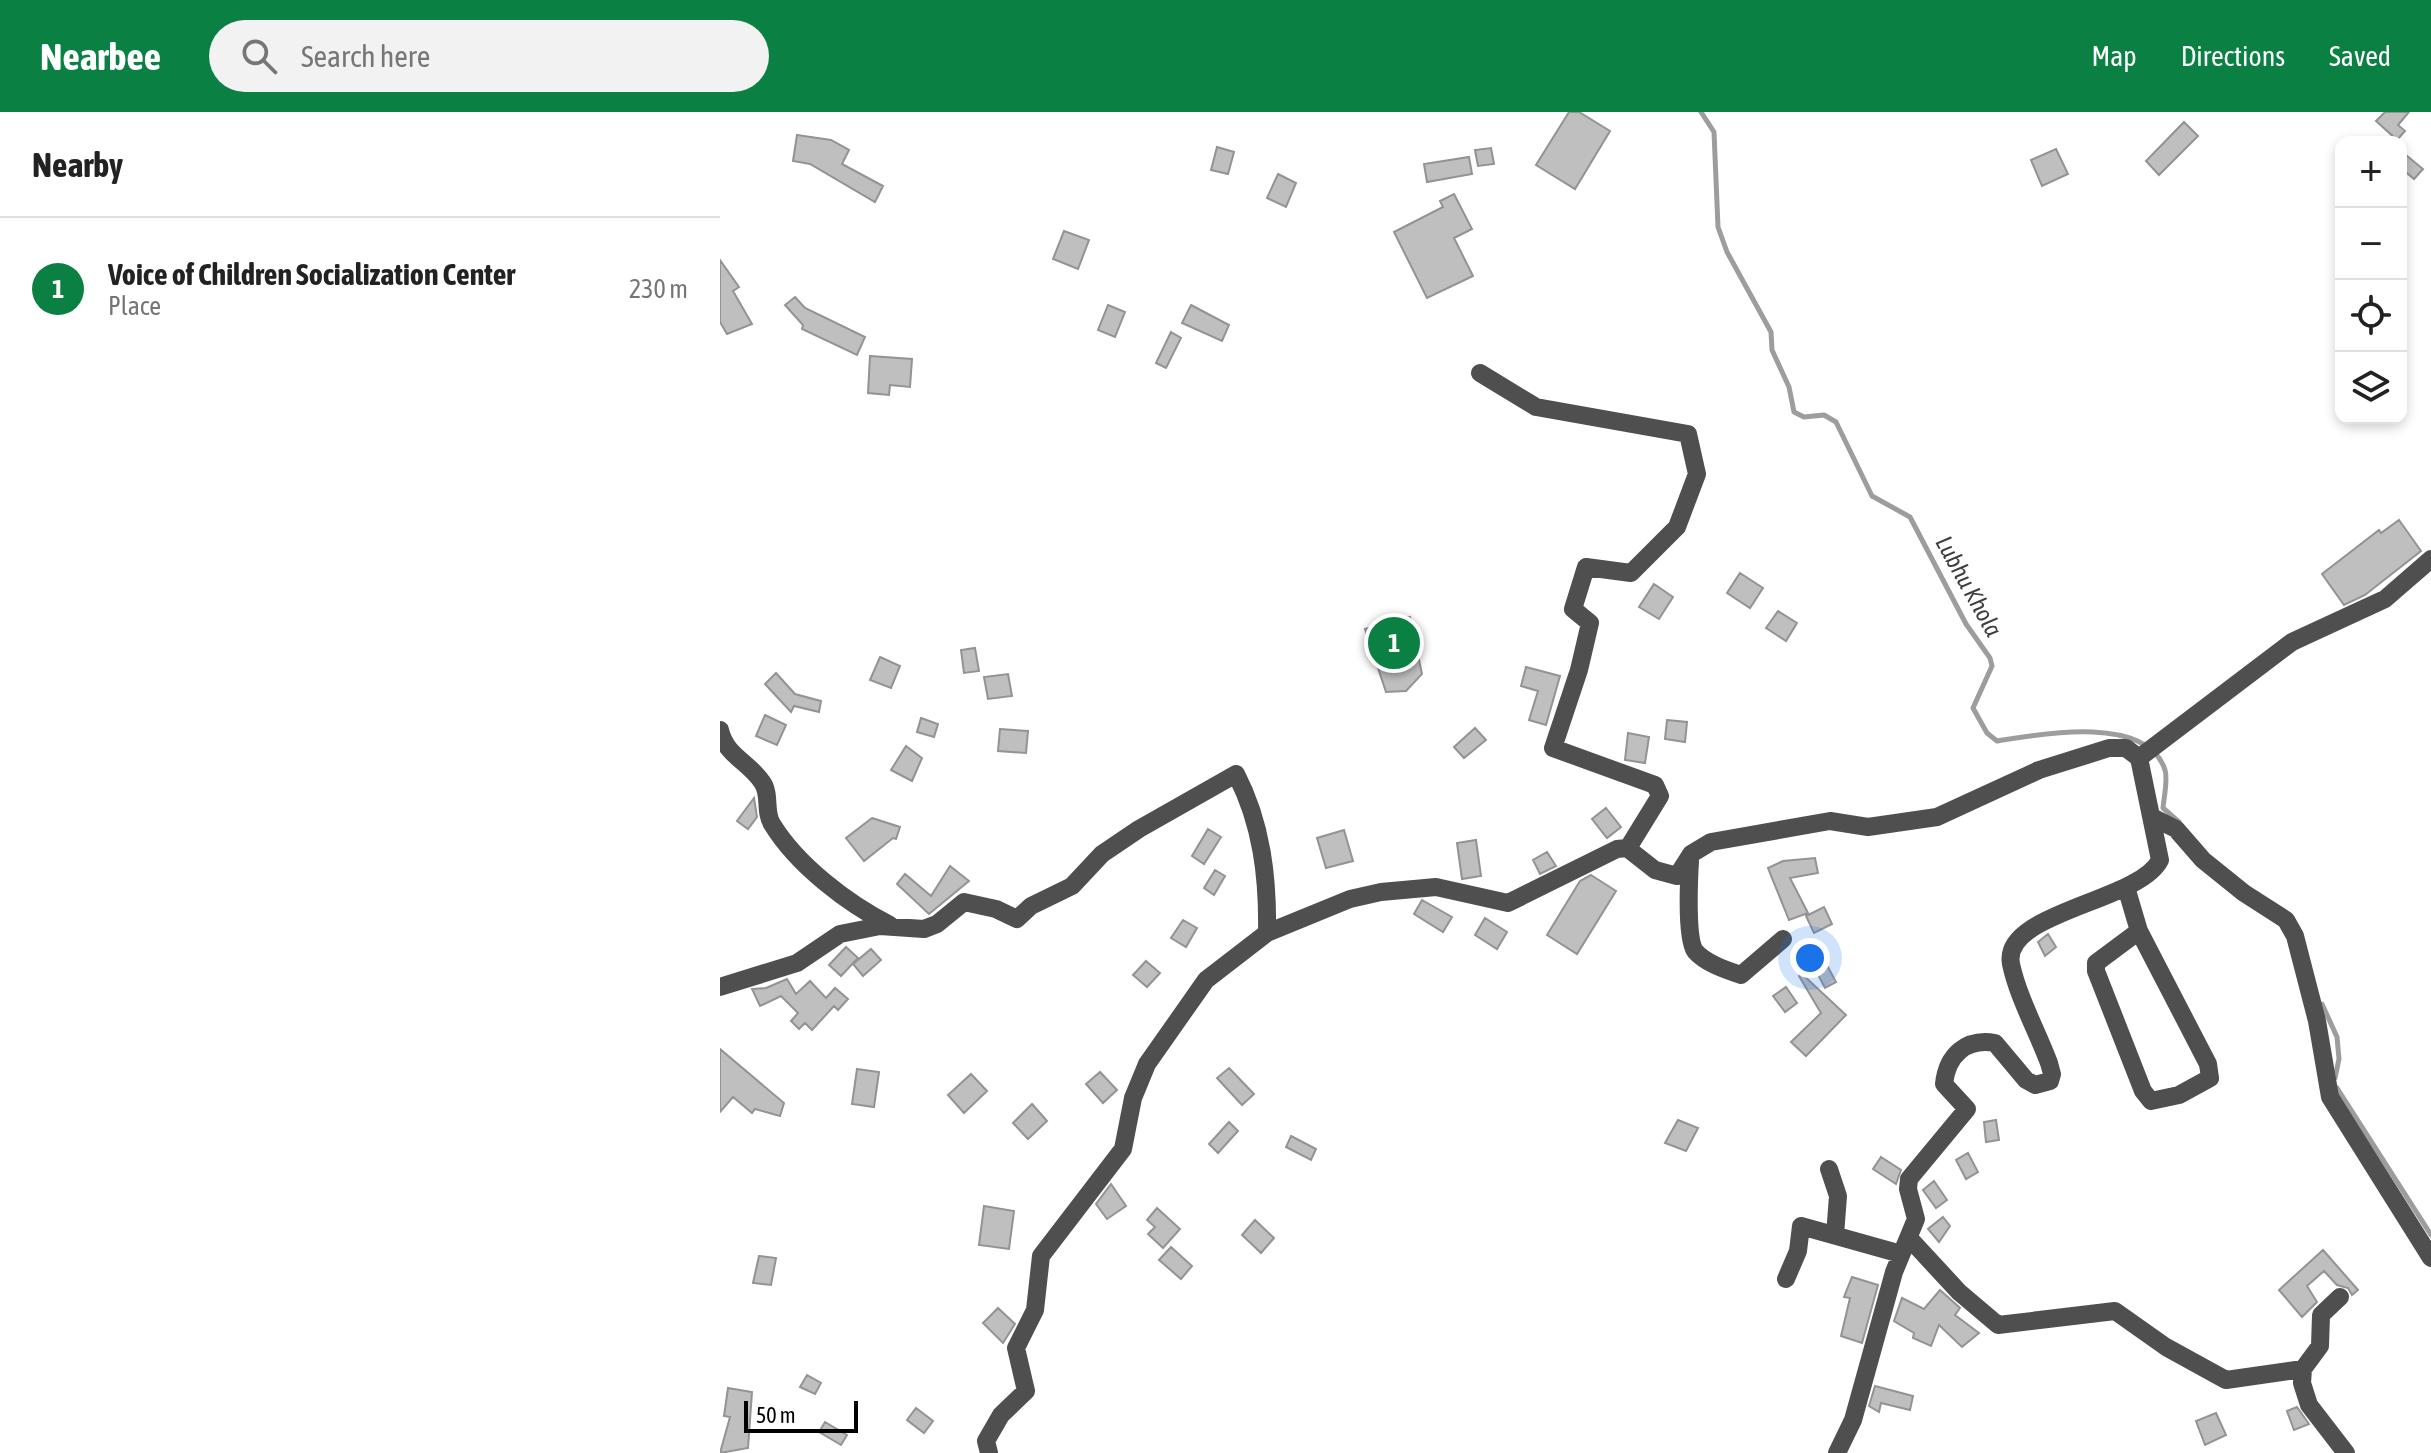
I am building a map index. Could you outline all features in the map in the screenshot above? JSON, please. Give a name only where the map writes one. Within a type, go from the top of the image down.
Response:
[{"type":"street","points":[[1480,373],[1536,407],[1688,434],[1697,474],[1677,527],[1631,573],[1586,567],[1573,609],[1590,623],[1579,670],[1553,748],[1655,785],[1660,796],[1628,848]]},
{"type":"street","points":[[989,1453],[986,1441],[1001,1415],[1026,1391],[1016,1348],[1035,1310],[1041,1256],[1123,1149],[1133,1098],[1147,1064],[1184,1010],[1206,980],[1267,933],[1350,899],[1381,892],[1436,887],[1508,903],[1617,849],[1628,848],[1667,876],[1677,876],[1691,854],[1701,846],[1721,840],[1830,821],[1868,827],[1937,817],[2039,770],[2109,748],[2147,751],[2292,642],[2385,599],[2431,559]]},
{"type":"street","points":[[720,730],[727,749],[762,780],[769,818],[785,841],[822,878],[868,915],[892,927]]},
{"type":"street","points":[[1837,1453],[1853,1420],[1905,1246],[1916,1219],[1908,1189],[1909,1179],[1967,1109],[1944,1084],[1950,1060],[1970,1043],[1995,1043],[2026,1080],[2035,1085],[2044,1085],[2052,1074],[2011,963],[2013,946],[2033,927],[2126,887],[2155,871],[2160,860],[2147,751]]},
{"type":"street","points":[[720,987],[797,963],[840,934],[892,927],[924,929],[937,924],[964,902],[996,909],[1017,919],[1031,906],[1072,886],[1102,854],[1139,829],[1236,774],[1245,792],[1264,858],[1267,933]]},
{"type":"street","points":[[2154,818],[2176,829],[2203,860],[2244,893],[2286,920],[2295,936],[2312,999],[2330,1097],[2431,1258]]},
{"type":"street","points":[[1691,854],[1686,898],[1692,945],[1698,954],[1741,975],[1783,939]]},
{"type":"street","points":[[2126,887],[2139,931],[2172,989],[2208,1064],[2210,1078],[2163,1101],[2151,1101],[2143,1091],[2096,971],[2096,963],[2139,931]]},
{"type":"street","points":[[1829,1169],[1838,1196],[1835,1235]]},
{"type":"street","points":[[1786,1279],[1798,1251],[1801,1226],[1835,1235],[1905,1246],[1998,1325],[2115,1311],[2166,1347],[2226,1380],[2303,1369]]},
{"type":"street","points":[[2340,1297],[2321,1315],[2320,1346],[2303,1369],[2302,1383],[2309,1405],[2346,1453]]},
{"type":"building","points":[[1569,112],[1579,112],[1610,131],[1575,189],[1536,165]]},
{"type":"building","points":[[2385,112],[2409,112],[2398,125],[2405,131],[2401,136],[2393,136],[2376,121]]},
{"type":"building","points":[[2184,122],[2198,136],[2159,175],[2146,161]]},
{"type":"building","points":[[797,135],[831,140],[849,150],[842,164],[883,186],[875,202],[810,164],[793,161]]},
{"type":"building","points":[[1217,147],[1234,152],[1228,174],[1211,170]]},
{"type":"building","points":[[1491,148],[1494,164],[1478,166],[1475,150]]},
{"type":"building","points":[[2056,149],[2068,174],[2042,186],[2031,160]]},
{"type":"building","points":[[2407,156],[2423,169],[2414,179],[2407,173]]},
{"type":"building","points":[[1469,157],[1472,174],[1427,182],[1424,164]]},
{"type":"building","points":[[1278,174],[1296,183],[1286,207],[1267,198]]},
{"type":"building","points":[[1454,194],[1472,229],[1454,238],[1473,276],[1427,298],[1394,232],[1443,207],[1440,201]]},
{"type":"building","points":[[1064,231],[1089,240],[1078,269],[1053,259]]},
{"type":"building","points":[[720,260],[739,287],[733,291],[752,324],[727,334],[720,322]]},
{"type":"building","points":[[795,297],[805,308],[865,337],[857,355],[802,329],[803,325],[785,305]]},
{"type":"building","points":[[1108,305],[1125,312],[1115,337],[1098,330]]},
{"type":"building","points":[[1191,305],[1229,325],[1222,341],[1182,323]]},
{"type":"building","points":[[1171,332],[1181,338],[1166,368],[1156,363]]},
{"type":"building","points":[[870,356],[912,359],[910,387],[890,385],[889,395],[868,393]]},
{"type":"building","points":[[2399,520],[2421,551],[2365,595],[2344,605],[2322,574],[2379,530],[2381,533]]},
{"type":"building","points":[[1740,573],[1763,588],[1750,608],[1727,593]]},
{"type":"building","points":[[1654,584],[1673,597],[1659,619],[1639,607]]},
{"type":"building","points":[[1778,611],[1797,623],[1786,641],[1766,628]]},
{"type":"building","points":[[1410,617],[1422,674],[1406,691],[1386,692],[1365,629]]},
{"type":"building","points":[[975,648],[979,671],[964,673],[961,650]]},
{"type":"building","points":[[880,657],[900,666],[891,688],[870,680]]},
{"type":"building","points":[[1526,667],[1560,676],[1546,725],[1529,720],[1538,691],[1521,686]]},
{"type":"building","points":[[776,673],[795,694],[821,701],[819,712],[794,706],[791,712],[765,684]]},
{"type":"building","points":[[1008,674],[1012,696],[988,699],[984,677]]},
{"type":"building","points":[[765,715],[786,725],[777,745],[756,736]]},
{"type":"building","points":[[921,718],[938,724],[934,737],[917,732]]},
{"type":"building","points":[[1667,720],[1687,722],[1685,742],[1665,739]]},
{"type":"building","points":[[1475,728],[1486,740],[1464,758],[1454,747]]},
{"type":"building","points":[[1000,729],[1028,731],[1026,753],[998,751]]},
{"type":"building","points":[[1628,733],[1649,737],[1645,763],[1625,760]]},
{"type":"building","points":[[906,746],[922,758],[912,781],[891,770]]},
{"type":"building","points":[[754,798],[757,817],[748,829],[737,821]]},
{"type":"building","points":[[1606,808],[1621,827],[1607,838],[1592,819]]},
{"type":"building","points":[[872,818],[900,827],[896,839],[893,838],[864,861],[846,838]]},
{"type":"building","points":[[1208,829],[1221,837],[1204,864],[1192,856]]},
{"type":"building","points":[[1344,830],[1353,861],[1326,868],[1317,838]]},
{"type":"building","points":[[1476,840],[1481,876],[1462,879],[1457,843]]},
{"type":"building","points":[[1547,852],[1556,866],[1540,874],[1533,860]]},
{"type":"building","points":[[1815,858],[1818,873],[1790,878],[1808,913],[1789,920],[1768,868],[1783,861]]},
{"type":"building","points":[[950,866],[969,881],[929,914],[897,884],[905,874],[931,896]]},
{"type":"building","points":[[1215,870],[1225,876],[1214,895],[1204,888]]},
{"type":"building","points":[[1591,875],[1616,891],[1577,954],[1547,935],[1580,881]]},
{"type":"building","points":[[1422,900],[1452,917],[1443,932],[1414,914]]},
{"type":"building","points":[[1824,907],[1832,924],[1814,933],[1806,916]]},
{"type":"building","points":[[1485,918],[1507,932],[1497,949],[1475,935]]},
{"type":"building","points":[[1183,920],[1197,928],[1186,947],[1171,938]]},
{"type":"building","points":[[2048,934],[2056,947],[2045,956],[2038,942]]},
{"type":"building","points":[[846,947],[858,958],[841,976],[829,965]]},
{"type":"building","points":[[871,949],[881,960],[863,976],[853,964]]},
{"type":"building","points":[[1146,961],[1160,973],[1147,987],[1133,975]]},
{"type":"building","points":[[1828,967],[1836,982],[1825,988],[1817,973]]},
{"type":"building","points":[[1802,974],[1846,1015],[1806,1056],[1791,1042],[1821,1013],[1799,976]]},
{"type":"building","points":[[787,979],[796,994],[810,981],[826,998],[835,988],[848,999],[838,1010],[834,1006],[812,1030],[805,1023],[799,1029],[791,1021],[798,1013],[781,996],[760,1006],[752,989],[766,988]]},
{"type":"building","points":[[1786,987],[1797,1003],[1785,1012],[1773,996]]},
{"type":"building","points":[[720,1049],[784,1103],[780,1116],[755,1109],[752,1113],[733,1097],[720,1112]]},
{"type":"building","points":[[1229,1068],[1254,1094],[1242,1105],[1217,1078]]},
{"type":"building","points":[[857,1069],[879,1072],[874,1107],[852,1104]]},
{"type":"building","points":[[1100,1072],[1117,1090],[1103,1103],[1086,1084]]},
{"type":"building","points":[[971,1074],[987,1091],[964,1113],[948,1095]]},
{"type":"building","points":[[1032,1104],[1047,1121],[1028,1139],[1013,1123]]},
{"type":"building","points":[[1678,1120],[1698,1128],[1686,1151],[1665,1143]]},
{"type":"building","points":[[1996,1120],[1999,1140],[1986,1142],[1984,1122]]},
{"type":"building","points":[[1229,1122],[1238,1131],[1218,1153],[1209,1144]]},
{"type":"building","points":[[1291,1136],[1316,1149],[1311,1160],[1286,1147]]},
{"type":"building","points":[[1968,1153],[1978,1172],[1966,1179],[1956,1160]]},
{"type":"building","points":[[1881,1157],[1901,1170],[1896,1184],[1873,1169]]},
{"type":"building","points":[[1934,1181],[1947,1200],[1936,1208],[1923,1190]]},
{"type":"building","points":[[1111,1184],[1126,1206],[1107,1219],[1096,1204]]},
{"type":"building","points":[[984,1206],[1014,1211],[1009,1249],[979,1245]]},
{"type":"building","points":[[1157,1208],[1180,1229],[1163,1248],[1148,1234],[1155,1227],[1147,1220]]},
{"type":"building","points":[[1943,1217],[1950,1226],[1939,1242],[1928,1229]]},
{"type":"building","points":[[1255,1220],[1274,1238],[1261,1253],[1242,1235]]},
{"type":"building","points":[[1171,1247],[1192,1266],[1181,1279],[1159,1260]]},
{"type":"building","points":[[2323,1250],[2358,1290],[2352,1295],[2348,1288],[2337,1285],[2324,1271],[2307,1286],[2317,1302],[2302,1317],[2279,1290]]},
{"type":"building","points":[[759,1256],[776,1258],[771,1285],[753,1283]]},
{"type":"building","points":[[1852,1277],[1878,1285],[1862,1343],[1841,1336],[1850,1298],[1844,1297]]},
{"type":"building","points":[[1940,1290],[1960,1308],[1955,1315],[1979,1333],[1962,1347],[1939,1325],[1931,1346],[1913,1338],[1914,1333],[1894,1321],[1902,1298],[1924,1309]]},
{"type":"building","points":[[998,1308],[1015,1324],[1003,1343],[983,1323]]},
{"type":"building","points":[[807,1375],[821,1383],[815,1394],[800,1387]]},
{"type":"building","points":[[1875,1386],[1913,1396],[1910,1410],[1881,1403],[1879,1412],[1869,1406]]},
{"type":"building","points":[[728,1388],[752,1392],[748,1448],[720,1453],[730,1417],[724,1416]]},
{"type":"building","points":[[2297,1407],[2309,1424],[2294,1430],[2287,1411]]},
{"type":"building","points":[[916,1408],[933,1421],[924,1433],[907,1420]]},
{"type":"building","points":[[2216,1413],[2226,1435],[2205,1445],[2196,1421]]},
{"type":"building","points":[[825,1422],[847,1435],[841,1445],[819,1432]]},
{"type":"waterway","name":"Lubhu Khola","points":[[1701,112],[1714,132],[1718,227],[1727,252],[1771,332],[1772,350],[1789,387],[1794,412],[1804,417],[1824,415],[1836,422],[1872,496],[1910,517],[1966,624],[1990,658],[1992,666],[1973,708],[1987,733],[1997,741],[2064,732],[2115,734],[2137,741],[2154,752],[2165,770],[2163,808],[2179,822]]},
{"type":"waterway","name":"Lubhu Khola","points":[[2322,1004],[2337,1037],[2339,1059],[2335,1078]]},
{"type":"waterway","name":"Lubhu Khola","points":[[2337,1088],[2431,1235]]},
{"type":"place","name":"Voice of Children Socialization Center","points":[[1394,643]]}]
